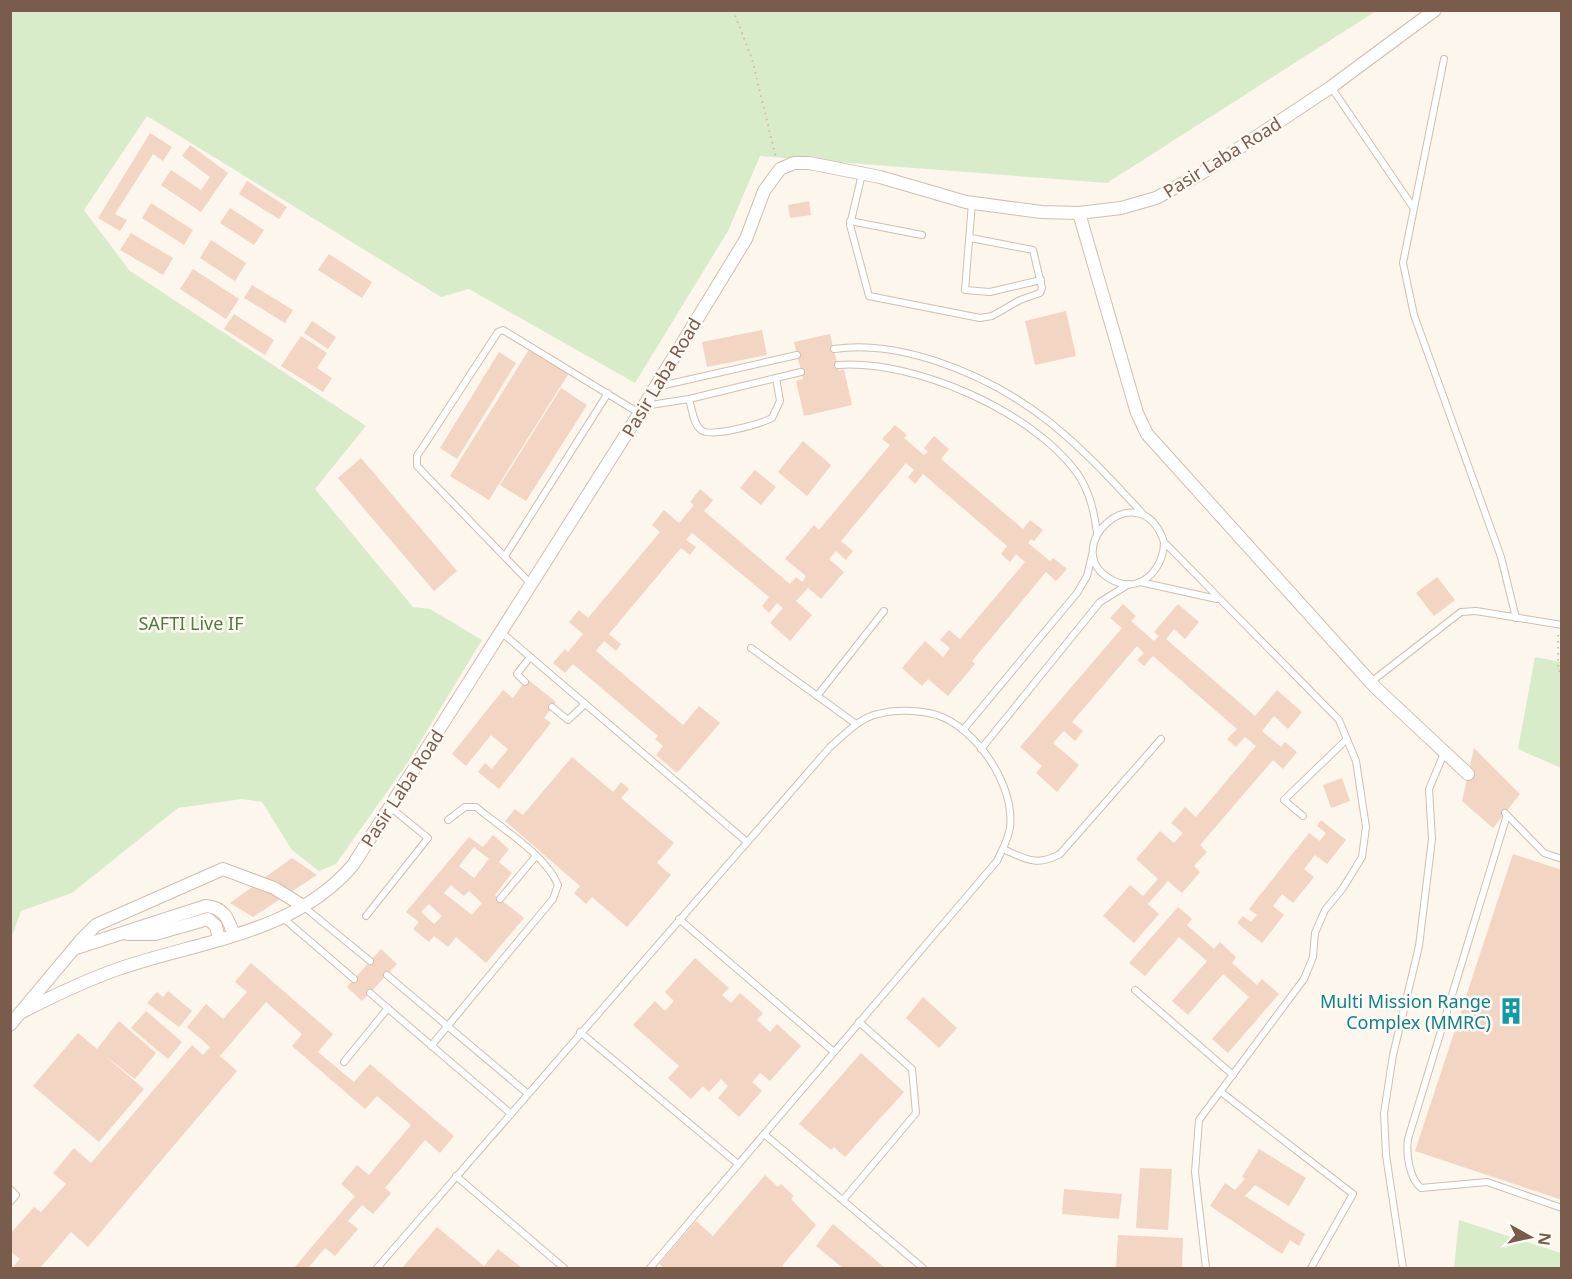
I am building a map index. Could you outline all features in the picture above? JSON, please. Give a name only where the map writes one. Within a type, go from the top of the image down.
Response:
[{"type":"street","name":"Pasir Laba Road","points":[[10,1025],[22,1012],[66,990],[118,969],[234,935],[282,917],[322,896],[340,880],[390,806],[641,410],[746,239],[764,191],[780,169],[794,163],[809,163],[862,174],[972,203],[1041,212],[1079,213],[1122,208],[1155,198],[1202,173],[1331,87],[1435,10]]},
{"type":"street","points":[[1079,213],[1137,413],[1147,434],[1371,682],[1468,774]]},
{"type":"street","points":[[22,1012],[96,926],[141,903],[223,868],[274,888],[303,906]]},
{"type":"street","points":[[75,948],[206,906],[216,907],[226,914],[234,935]]},
{"type":"street","points":[[114,935],[154,934],[208,919],[216,926],[219,939]]},
{"type":"lane","points":[[1444,59],[1403,263],[1414,315],[1502,557],[1516,618]]},
{"type":"lane","points":[[1331,87],[1413,207]]},
{"type":"lane","points":[[862,174],[850,221],[865,291],[874,299],[924,306],[955,315],[992,316],[1020,300],[1040,293],[1041,280],[1031,249],[971,238]]},
{"type":"lane","points":[[972,203],[971,238],[965,290],[990,292],[1041,280]]},
{"type":"lane","points":[[850,221],[922,235]]},
{"type":"lane","points":[[531,584],[417,466],[417,456],[501,330],[506,330],[608,393],[641,410],[801,372]]},
{"type":"lane","points":[[834,349],[866,346],[890,348],[948,365],[1006,391],[1034,408],[1076,443],[1160,532],[1164,542],[1218,599],[1339,720],[1356,761],[1366,827],[1362,857],[1343,888],[1325,910],[1315,933],[1313,957],[1304,980],[1200,1120],[1195,1172],[1206,1269]]},
{"type":"lane","points":[[653,388],[797,355]]},
{"type":"lane","points":[[838,365],[865,364],[914,374],[969,393],[999,408],[1044,441],[1076,472],[1093,506],[1097,534],[1087,576],[1077,593],[963,730]]},
{"type":"lane","points":[[689,399],[699,429],[704,432],[718,433],[772,418],[780,401],[776,378]]},
{"type":"lane","points":[[505,556],[608,393]]},
{"type":"lane","points":[[1097,534],[1112,517],[1133,513],[1144,516]]},
{"type":"lane","points":[[1094,549],[1095,558],[1104,574],[1120,583],[1130,584],[1149,578],[1161,562],[1164,542]]},
{"type":"lane","points":[[1140,582],[1218,599]]},
{"type":"lane","points":[[981,750],[1100,602],[1130,584]]},
{"type":"lane","points":[[1371,682],[1461,612],[1469,610],[1560,625]]},
{"type":"lane","points":[[817,696],[884,611]]},
{"type":"lane","points":[[501,632],[747,842]]},
{"type":"lane","points":[[751,648],[856,724]]},
{"type":"lane","points":[[525,682],[518,674],[530,657]]},
{"type":"lane","points":[[552,707],[568,720],[585,704]]},
{"type":"lane","points":[[377,1269],[527,1093],[830,747],[856,724],[877,714],[912,710],[938,716],[963,730],[1002,777],[1010,828],[997,861],[650,1269]]},
{"type":"lane","points":[[1003,849],[1040,862],[1048,861],[1060,854],[1161,739]]},
{"type":"lane","points":[[1303,816],[1284,800],[1347,739]]},
{"type":"lane","points":[[1403,1269],[1386,1155],[1384,1113],[1394,1055],[1419,946],[1432,839],[1429,789],[1445,750]]},
{"type":"lane","points":[[366,916],[428,838],[390,806]]},
{"type":"lane","points":[[431,1046],[553,899],[558,885],[553,872],[476,807],[465,807],[448,819]]},
{"type":"lane","points":[[1562,860],[1544,853],[1506,813],[1408,1139],[1408,1156],[1416,1182],[1421,1188],[1487,1182],[1562,1208]]},
{"type":"lane","points":[[500,899],[536,856]]},
{"type":"lane","points":[[303,906],[370,961]]},
{"type":"lane","points":[[282,917],[354,979]]},
{"type":"lane","points":[[679,919],[834,1052]]},
{"type":"lane","points":[[387,975],[527,1093]]},
{"type":"lane","points":[[1135,990],[1233,1075]]},
{"type":"lane","points":[[370,993],[510,1113]]},
{"type":"lane","points":[[344,1062],[388,1008]]},
{"type":"lane","points":[[843,1200],[916,1113],[912,1069],[859,1022]]},
{"type":"lane","points":[[580,1032],[738,1164]]},
{"type":"lane","points":[[1221,1092],[1353,1194],[1311,1269]]},
{"type":"lane","points":[[764,1134],[922,1269]]},
{"type":"lane","points":[[456,1176],[564,1269]]},
{"type":"lane","points":[[10,1189],[16,1195],[10,1202]]},
{"type":"path","points":[[734,10],[752,59],[780,169]]},
{"type":"path","points":[[1560,625],[1558,670],[1562,673]]},
{"type":"green space","name":"SAFTI Live IF","points":[[11,11],[1376,11],[1107,183],[760,156],[728,231],[635,383],[469,289],[441,297],[147,116],[84,210],[130,271],[366,426],[315,489],[413,607],[430,609],[482,640],[408,762],[336,864],[319,871],[292,850],[262,802],[242,799],[178,808],[72,893],[21,911],[11,939]]},
{"type":"green space","points":[[1535,657],[1561,662],[1561,768],[1518,749]]},
{"type":"green space","points":[[1459,1220],[1561,1253],[1561,1268],[1454,1268]]},
{"type":"building","points":[[150,133],[172,147],[163,161],[153,154],[115,214],[127,220],[120,231],[98,218]]},
{"type":"building","points":[[190,145],[228,173],[201,212],[161,185],[171,170],[201,190],[210,177],[182,156]]},
{"type":"building","points":[[247,181],[287,207],[279,219],[239,194]]},
{"type":"building","points":[[809,201],[811,215],[790,218],[788,205]]},
{"type":"building","points":[[151,203],[193,230],[184,245],[142,218]]},
{"type":"building","points":[[230,208],[264,230],[254,245],[220,223]]},
{"type":"building","points":[[131,233],[173,258],[163,275],[120,250]]},
{"type":"building","points":[[211,240],[246,263],[235,281],[200,258]]},
{"type":"building","points":[[329,254],[372,282],[362,298],[318,270]]},
{"type":"building","points":[[193,269],[239,299],[226,319],[180,289]]},
{"type":"building","points":[[252,285],[293,310],[285,323],[244,298]]},
{"type":"building","points":[[1066,311],[1076,356],[1035,365],[1025,321]]},
{"type":"building","points":[[234,314],[274,340],[265,355],[224,329]]},
{"type":"building","points":[[312,321],[336,337],[328,349],[304,333]]},
{"type":"building","points":[[762,330],[767,355],[707,367],[702,342]]},
{"type":"building","points":[[830,334],[839,371],[844,369],[852,405],[804,416],[796,381],[803,379],[794,342]]},
{"type":"building","points":[[301,336],[327,353],[317,368],[332,378],[323,392],[281,366]]},
{"type":"building","points":[[530,348],[569,373],[489,500],[450,476]]},
{"type":"building","points":[[499,352],[516,363],[457,459],[440,448]]},
{"type":"building","points":[[561,388],[587,405],[526,501],[500,485]]},
{"type":"building","points":[[895,425],[907,435],[904,438],[924,455],[928,452],[924,448],[934,436],[949,449],[941,459],[1023,529],[1030,520],[1043,530],[1034,541],[1031,539],[1028,543],[1050,561],[1053,558],[1067,569],[1056,581],[1046,572],[972,661],[975,664],[948,696],[928,679],[922,686],[902,668],[925,641],[943,657],[950,648],[940,640],[949,630],[960,639],[1025,562],[1016,554],[1010,562],[1001,554],[1007,546],[923,474],[915,484],[908,477],[914,470],[906,463],[841,541],[853,551],[846,560],[836,551],[829,559],[844,572],[821,599],[808,588],[796,601],[812,615],[790,641],[770,623],[783,608],[777,603],[769,613],[762,606],[769,597],[692,533],[686,540],[696,547],[690,555],[681,548],[609,634],[621,644],[616,651],[604,641],[596,651],[683,725],[699,706],[720,723],[677,773],[656,755],[663,746],[655,739],[658,736],[573,664],[565,673],[553,663],[565,649],[568,652],[583,634],[569,622],[579,610],[588,618],[660,532],[652,525],[664,510],[679,523],[694,505],[690,502],[700,489],[713,500],[704,511],[790,584],[796,577],[802,582],[806,576],[785,559],[814,525],[819,530],[890,445],[882,439]]},
{"type":"building","points":[[803,441],[831,465],[807,496],[778,472]]},
{"type":"building","points":[[361,458],[457,571],[434,591],[338,478]]},
{"type":"building","points":[[755,470],[776,487],[761,505],[740,488]]},
{"type":"building","points":[[1437,577],[1455,600],[1434,616],[1416,593]]},
{"type":"building","points":[[1123,604],[1136,616],[1131,621],[1154,641],[1159,636],[1154,632],[1178,604],[1199,622],[1185,639],[1174,629],[1166,639],[1255,716],[1277,690],[1302,712],[1288,729],[1274,716],[1262,731],[1281,747],[1285,742],[1297,752],[1283,769],[1273,760],[1200,845],[1207,852],[1194,866],[1200,872],[1182,893],[1168,881],[1148,904],[1159,914],[1134,943],[1103,916],[1130,885],[1143,896],[1158,879],[1136,859],[1160,831],[1174,843],[1183,833],[1171,823],[1185,807],[1196,817],[1256,746],[1245,737],[1236,747],[1227,739],[1237,729],[1153,656],[1144,666],[1137,660],[1144,653],[1137,646],[1072,722],[1083,731],[1075,741],[1064,731],[1053,743],[1079,765],[1057,792],[1036,773],[1042,766],[1020,747],[1122,628],[1110,618]]},
{"type":"building","points":[[527,679],[556,702],[544,718],[551,723],[499,789],[478,772],[485,763],[492,769],[508,749],[491,735],[466,766],[452,754],[503,690],[513,698]]},
{"type":"building","points":[[1474,748],[1520,794],[1493,828],[1462,801]]},
{"type":"building","points":[[572,757],[613,792],[621,782],[629,789],[621,798],[674,843],[657,863],[671,875],[627,927],[592,897],[586,904],[574,893],[580,886],[505,821],[515,809],[523,815]]},
{"type":"building","points":[[1342,778],[1350,801],[1331,808],[1323,785]]},
{"type":"building","points":[[1321,820],[1346,840],[1327,864],[1315,855],[1304,869],[1314,877],[1293,903],[1282,894],[1273,906],[1284,915],[1262,943],[1237,923],[1243,916],[1251,922],[1257,915],[1249,909],[1309,833],[1320,841],[1326,833],[1317,826]]},
{"type":"building","points":[[493,835],[509,849],[499,862],[512,873],[495,895],[524,918],[486,963],[456,937],[448,947],[434,936],[429,942],[413,929],[419,922],[406,912],[469,837],[483,847]],"holes":[[[474,847],[489,859],[474,878],[459,866]],[[451,885],[464,896],[469,891],[482,903],[472,915],[444,893]],[[429,904],[442,916],[434,924],[421,912]]]},
{"type":"building","name":"Multi Mission Range Complex (MMRC)","points":[[1513,854],[1562,870],[1562,1200],[1415,1151]]},
{"type":"building","points":[[292,858],[317,875],[253,917],[230,903]]},
{"type":"building","points":[[1178,907],[1192,919],[1187,925],[1214,949],[1220,942],[1236,957],[1232,963],[1257,985],[1262,979],[1279,994],[1228,1053],[1212,1039],[1249,997],[1223,974],[1188,1015],[1172,1001],[1207,961],[1179,937],[1145,976],[1129,963]]},
{"type":"building","points":[[381,949],[397,964],[362,1001],[347,987]]},
{"type":"building","points":[[695,958],[729,988],[722,995],[731,1003],[740,993],[763,1013],[757,1020],[770,1032],[777,1024],[801,1046],[770,1081],[760,1073],[752,1082],[762,1091],[739,1117],[718,1098],[728,1086],[721,1079],[709,1092],[703,1086],[691,1099],[668,1078],[679,1066],[633,1025],[655,1001],[665,1011],[674,1001],[665,992]]},
{"type":"building","points":[[251,963],[333,1034],[318,1052],[354,1082],[370,1064],[454,1136],[440,1153],[425,1140],[385,1188],[391,1193],[373,1214],[362,1205],[348,1221],[358,1229],[335,1256],[325,1248],[308,1268],[294,1268],[355,1196],[341,1184],[357,1165],[369,1175],[411,1125],[377,1096],[365,1109],[292,1046],[302,1034],[266,1002],[220,1056],[237,1071],[88,1247],[71,1232],[40,1268],[12,1268],[20,1259],[10,1251],[10,1234],[34,1207],[41,1212],[66,1184],[53,1173],[74,1148],[91,1163],[192,1045],[203,1055],[210,1047],[187,1027],[206,1004],[223,1019],[247,992],[235,982]]},
{"type":"building","points":[[168,991],[192,1011],[179,1027],[147,1003],[157,992],[163,997]]},
{"type":"building","points":[[923,997],[957,1028],[939,1048],[906,1018]]},
{"type":"building","points":[[146,1011],[182,1042],[168,1059],[131,1028]]},
{"type":"building","points":[[119,1021],[156,1053],[135,1079],[104,1055],[144,1089],[99,1142],[33,1086],[78,1033],[97,1049]]},
{"type":"building","points":[[861,1053],[904,1092],[845,1157],[834,1147],[831,1150],[799,1124]]},
{"type":"building","points":[[1259,1149],[1306,1178],[1289,1206],[1255,1185],[1245,1196],[1305,1234],[1299,1246],[1290,1240],[1282,1254],[1210,1206],[1225,1183],[1235,1190],[1245,1179],[1242,1177]]},
{"type":"building","points":[[1140,1168],[1172,1169],[1168,1230],[1136,1228]]},
{"type":"building","points":[[765,1175],[778,1187],[781,1184],[794,1196],[791,1199],[816,1225],[782,1266],[785,1268],[664,1268],[659,1264],[696,1221],[713,1236]]},
{"type":"building","points":[[1064,1189],[1122,1194],[1119,1219],[1062,1214]]},
{"type":"building","points":[[833,1224],[885,1268],[843,1268],[816,1246]]},
{"type":"building","points":[[437,1227],[484,1266],[498,1249],[522,1268],[402,1268]]},
{"type":"building","points":[[1118,1235],[1183,1238],[1182,1268],[1116,1268]]},
{"type":"place","name":"Multi Mission Range Complex (MMRC)","points":[[1511,1011]]}]
